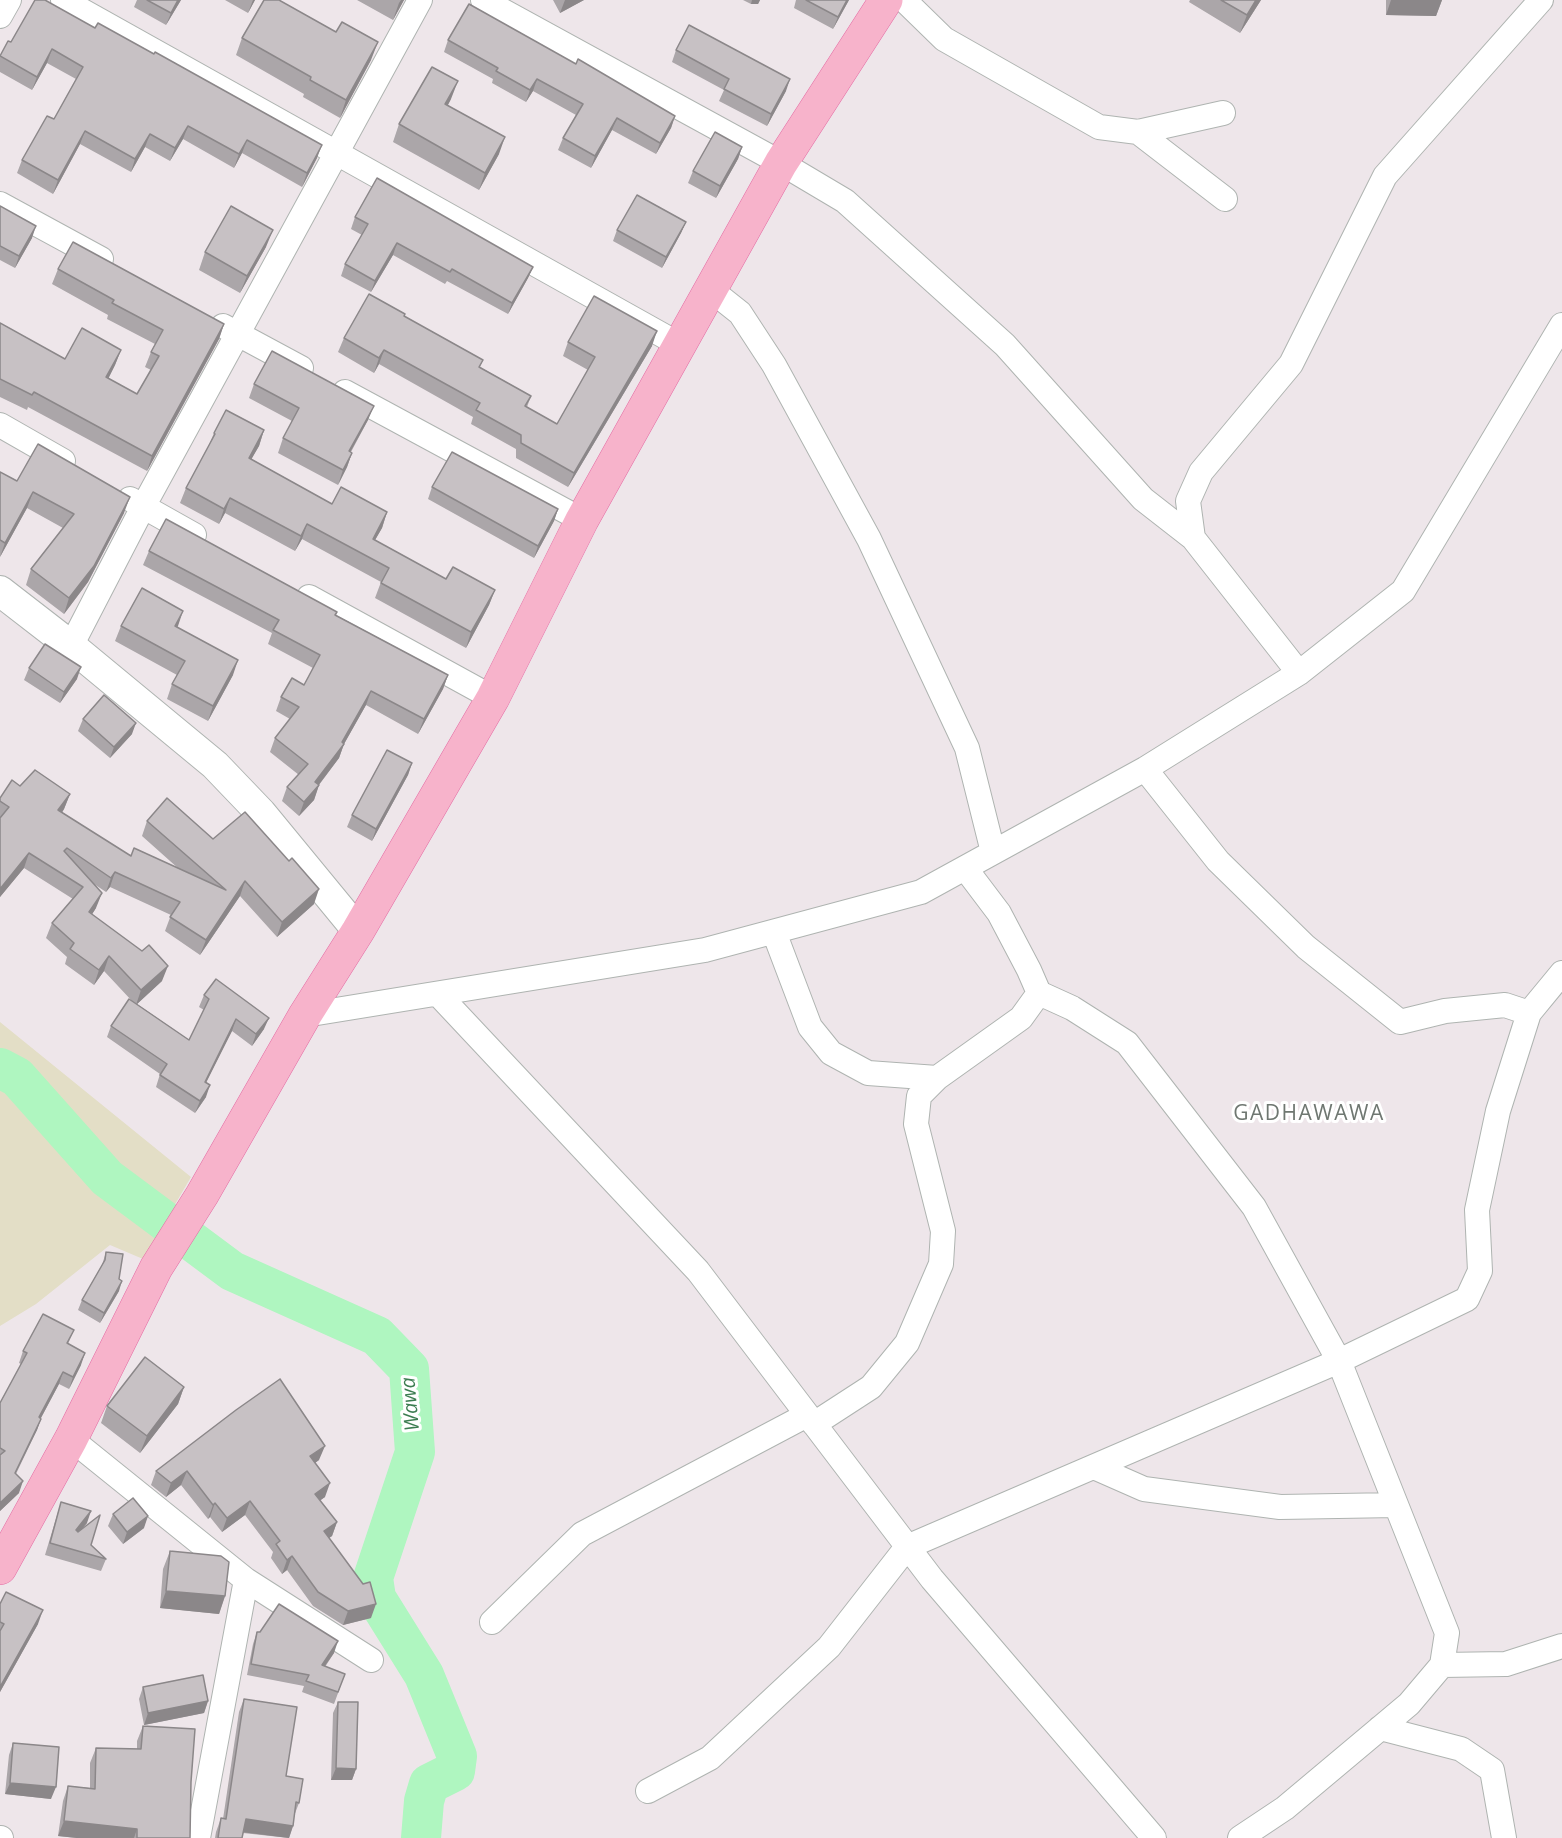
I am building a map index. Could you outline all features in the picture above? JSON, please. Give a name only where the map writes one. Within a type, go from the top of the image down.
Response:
[{"type":"main road","points":[[4,1552],[71,1439],[156,1268],[202,1196],[305,1015],[358,931],[493,698],[582,520],[781,164],[886,0]]},
{"type":"street","points":[[0,16],[9,0]]},
{"type":"street","points":[[63,0],[680,345]]},
{"type":"street","points":[[71,646],[237,333],[420,0]]},
{"type":"street","points":[[483,0],[845,201],[1005,345],[1143,499],[1193,538],[1299,673]]},
{"type":"street","points":[[904,0],[944,39],[1099,127],[1138,132],[1223,113]]},
{"type":"street","points":[[1193,538],[1188,501],[1200,472],[1291,364],[1385,176],[1541,0]]},
{"type":"street","points":[[1138,132],[1225,199]]},
{"type":"street","points":[[0,204],[124,272]]},
{"type":"street","points":[[711,290],[740,313],[774,365],[869,539],[967,748],[993,852]]},
{"type":"street","points":[[206,316],[582,520]]},
{"type":"street","points":[[305,1015],[705,950],[921,892],[965,868],[1145,769],[1299,673],[1403,591],[1562,325]]},
{"type":"street","points":[[0,425],[81,472]]},
{"type":"street","points":[[112,489],[215,546]]},
{"type":"street","points":[[287,586],[493,698]]},
{"type":"street","points":[[0,591],[71,646],[215,765],[261,813],[358,931]]},
{"type":"street","points":[[1145,769],[1218,861],[1306,947],[1400,1022],[1444,1011],[1505,1005],[1529,1013]]},
{"type":"street","points":[[965,868],[999,914],[1039,993],[1072,1008],[1127,1043],[1254,1207],[1339,1361],[1447,1634],[1442,1665],[1409,1704],[1285,1808],[1239,1838]]},
{"type":"street","points":[[774,932],[810,1027],[831,1053],[868,1073],[937,1078]]},
{"type":"street","points":[[648,1791],[710,1758],[829,1647],[908,1547],[1339,1361],[1467,1299],[1479,1271],[1477,1210],[1498,1111],[1529,1013],[1562,973]]},
{"type":"street","points":[[492,1622],[582,1534],[811,1420],[872,1386],[907,1343],[940,1264],[943,1231],[916,1124],[919,1096],[937,1078],[1021,1018],[1039,993]]},
{"type":"street","points":[[438,994],[698,1271],[932,1580],[1154,1838]]},
{"type":"street","points":[[71,1439],[246,1580],[371,1660]]},
{"type":"street","points":[[1094,1467],[1144,1490],[1280,1507],[1396,1505]]},
{"type":"street","points":[[198,1838],[246,1580]]},
{"type":"street","points":[[1442,1665],[1506,1664],[1562,1646]]},
{"type":"street","points":[[1380,1728],[1461,1749],[1492,1770],[1504,1838]]},
{"type":"shaded area","points":[[0,1022],[191,1177],[143,1259],[110,1245],[36,1304],[0,1326]]},
{"type":"building","points":[[35,0],[45,0],[95,28],[98,23],[322,145],[307,173],[247,140],[239,154],[188,126],[175,148],[150,134],[135,159],[85,131],[58,180],[22,160],[47,116],[54,119],[83,67],[52,49],[37,77],[0,56],[8,41],[11,42]]},
{"type":"building","points":[[147,0],[178,0],[171,13]]},
{"type":"building","points":[[264,0],[279,0],[336,32],[342,22],[378,42],[346,100],[310,80],[311,77],[242,38]]},
{"type":"building","points":[[806,0],[847,0],[838,17]]},
{"type":"building","points":[[1221,0],[1256,0],[1247,15]]},
{"type":"building","points":[[469,4],[576,64],[578,59],[675,116],[660,143],[617,118],[595,156],[563,138],[583,104],[537,79],[530,90],[496,71],[498,68],[448,40]]},
{"type":"building","points":[[689,25],[790,79],[771,114],[724,89],[729,79],[676,50]]},
{"type":"building","points":[[432,67],[458,81],[445,104],[505,137],[485,173],[399,124]]},
{"type":"building","points":[[715,132],[742,147],[720,186],[693,171]]},
{"type":"building","points":[[377,178],[533,267],[512,303],[452,269],[450,272],[397,243],[375,281],[345,264],[368,224],[355,217]]},
{"type":"building","points":[[637,195],[686,222],[666,257],[617,230]]},
{"type":"building","points":[[0,206],[36,226],[19,256],[0,246]]},
{"type":"building","points":[[231,206],[273,230],[247,276],[205,252]]},
{"type":"building","points":[[73,242],[224,324],[152,456],[34,392],[32,395],[0,379],[0,323],[65,359],[82,328],[121,350],[106,377],[137,394],[159,356],[151,352],[163,330],[112,303],[114,300],[58,269]]},
{"type":"building","points":[[369,294],[483,360],[479,367],[531,396],[525,406],[557,424],[595,357],[568,342],[594,296],[657,331],[574,473],[521,443],[521,435],[476,410],[480,403],[384,350],[379,358],[344,338]]},
{"type":"building","points":[[272,351],[374,406],[349,451],[352,453],[343,470],[283,438],[299,408],[254,384]]},
{"type":"building","points":[[226,410],[264,430],[249,458],[332,504],[341,487],[387,512],[373,539],[446,579],[453,567],[495,590],[471,632],[381,583],[389,568],[307,524],[301,536],[230,498],[224,509],[186,488]]},
{"type":"building","points":[[38,444],[130,497],[94,566],[69,598],[31,569],[74,514],[33,492],[5,543],[0,540],[0,472],[17,481]]},
{"type":"building","points":[[452,452],[558,509],[538,546],[432,487]]},
{"type":"building","points":[[166,519],[337,612],[335,615],[448,675],[424,719],[371,691],[342,742],[344,744],[315,782],[319,785],[304,802],[287,787],[308,764],[275,738],[299,707],[281,697],[292,678],[304,685],[320,655],[273,630],[279,620],[149,551]]},
{"type":"building","points":[[142,588],[183,611],[175,626],[238,660],[213,706],[172,684],[185,661],[121,626]]},
{"type":"building","points":[[45,644],[81,667],[64,692],[29,668]]},
{"type":"building","points":[[104,695],[136,723],[114,747],[83,719]]},
{"type":"building","points":[[387,750],[412,763],[376,829],[352,815]]},
{"type":"building","points":[[35,770],[70,794],[58,810],[131,856],[134,848],[226,890],[147,821],[167,798],[213,839],[245,812],[289,861],[292,858],[319,889],[282,922],[245,881],[206,940],[170,917],[180,902],[115,872],[111,878],[67,848],[64,851],[102,893],[89,912],[142,951],[149,945],[168,966],[141,990],[109,956],[99,970],[70,949],[74,943],[52,923],[83,887],[29,853],[0,889],[0,818],[9,807],[0,801],[0,798],[12,780],[20,786]]},
{"type":"building","points":[[216,979],[269,1018],[256,1034],[236,1019],[205,1082],[210,1085],[200,1101],[160,1075],[167,1064],[111,1026],[129,999],[189,1040],[209,999],[204,995]]},
{"type":"building","points":[[106,1252],[123,1254],[119,1279],[122,1281],[104,1313],[82,1300],[105,1260]]},
{"type":"building","points":[[43,1314],[74,1330],[67,1343],[85,1353],[73,1377],[63,1372],[39,1417],[41,1419],[15,1473],[23,1481],[0,1503],[0,1455],[5,1451],[0,1448],[0,1403],[27,1353],[23,1351]]},
{"type":"building","points":[[145,1357],[184,1387],[147,1436],[107,1406]]},
{"type":"building","points":[[280,1379],[325,1446],[310,1456],[330,1483],[315,1494],[337,1522],[324,1531],[363,1584],[370,1582],[376,1604],[348,1611],[318,1592],[292,1556],[287,1560],[276,1544],[280,1541],[250,1501],[227,1518],[215,1503],[213,1505],[187,1471],[171,1483],[156,1471]]},
{"type":"building","points":[[133,1498],[148,1516],[127,1532],[113,1514]]},
{"type":"building","points":[[61,1502],[91,1511],[76,1530],[78,1532],[100,1515],[91,1545],[106,1559],[50,1543]]},
{"type":"building","points":[[170,1551],[221,1556],[229,1562],[225,1596],[166,1591]]},
{"type":"building","points":[[6,1592],[43,1610],[0,1687],[0,1631],[4,1624],[0,1622],[0,1604]]},
{"type":"building","points":[[279,1604],[338,1641],[322,1665],[345,1674],[338,1692],[306,1681],[309,1675],[251,1664],[257,1632],[260,1632]]},
{"type":"building","points":[[203,1675],[208,1701],[148,1713],[143,1687]]},
{"type":"building","points":[[244,1699],[297,1707],[286,1776],[303,1779],[299,1803],[296,1802],[293,1826],[246,1819],[242,1838],[218,1838],[221,1818],[226,1819]]},
{"type":"building","points":[[338,1702],[358,1702],[356,1769],[336,1768]]},
{"type":"building","points":[[143,1726],[195,1729],[190,1838],[137,1838],[137,1829],[64,1821],[68,1786],[95,1789],[96,1748],[141,1749]]},
{"type":"building","points":[[13,1743],[59,1747],[56,1787],[10,1783]]},
{"type":"waterway","name":"Wawa","points":[[0,1068],[17,1077],[107,1178],[232,1271],[377,1336],[409,1369],[415,1452],[373,1578],[376,1598],[424,1675],[457,1756],[455,1771],[429,1784],[424,1801],[421,1838]]},
{"type":"district","name":"GADHAWAWA","points":[[1309,1114]]}]
